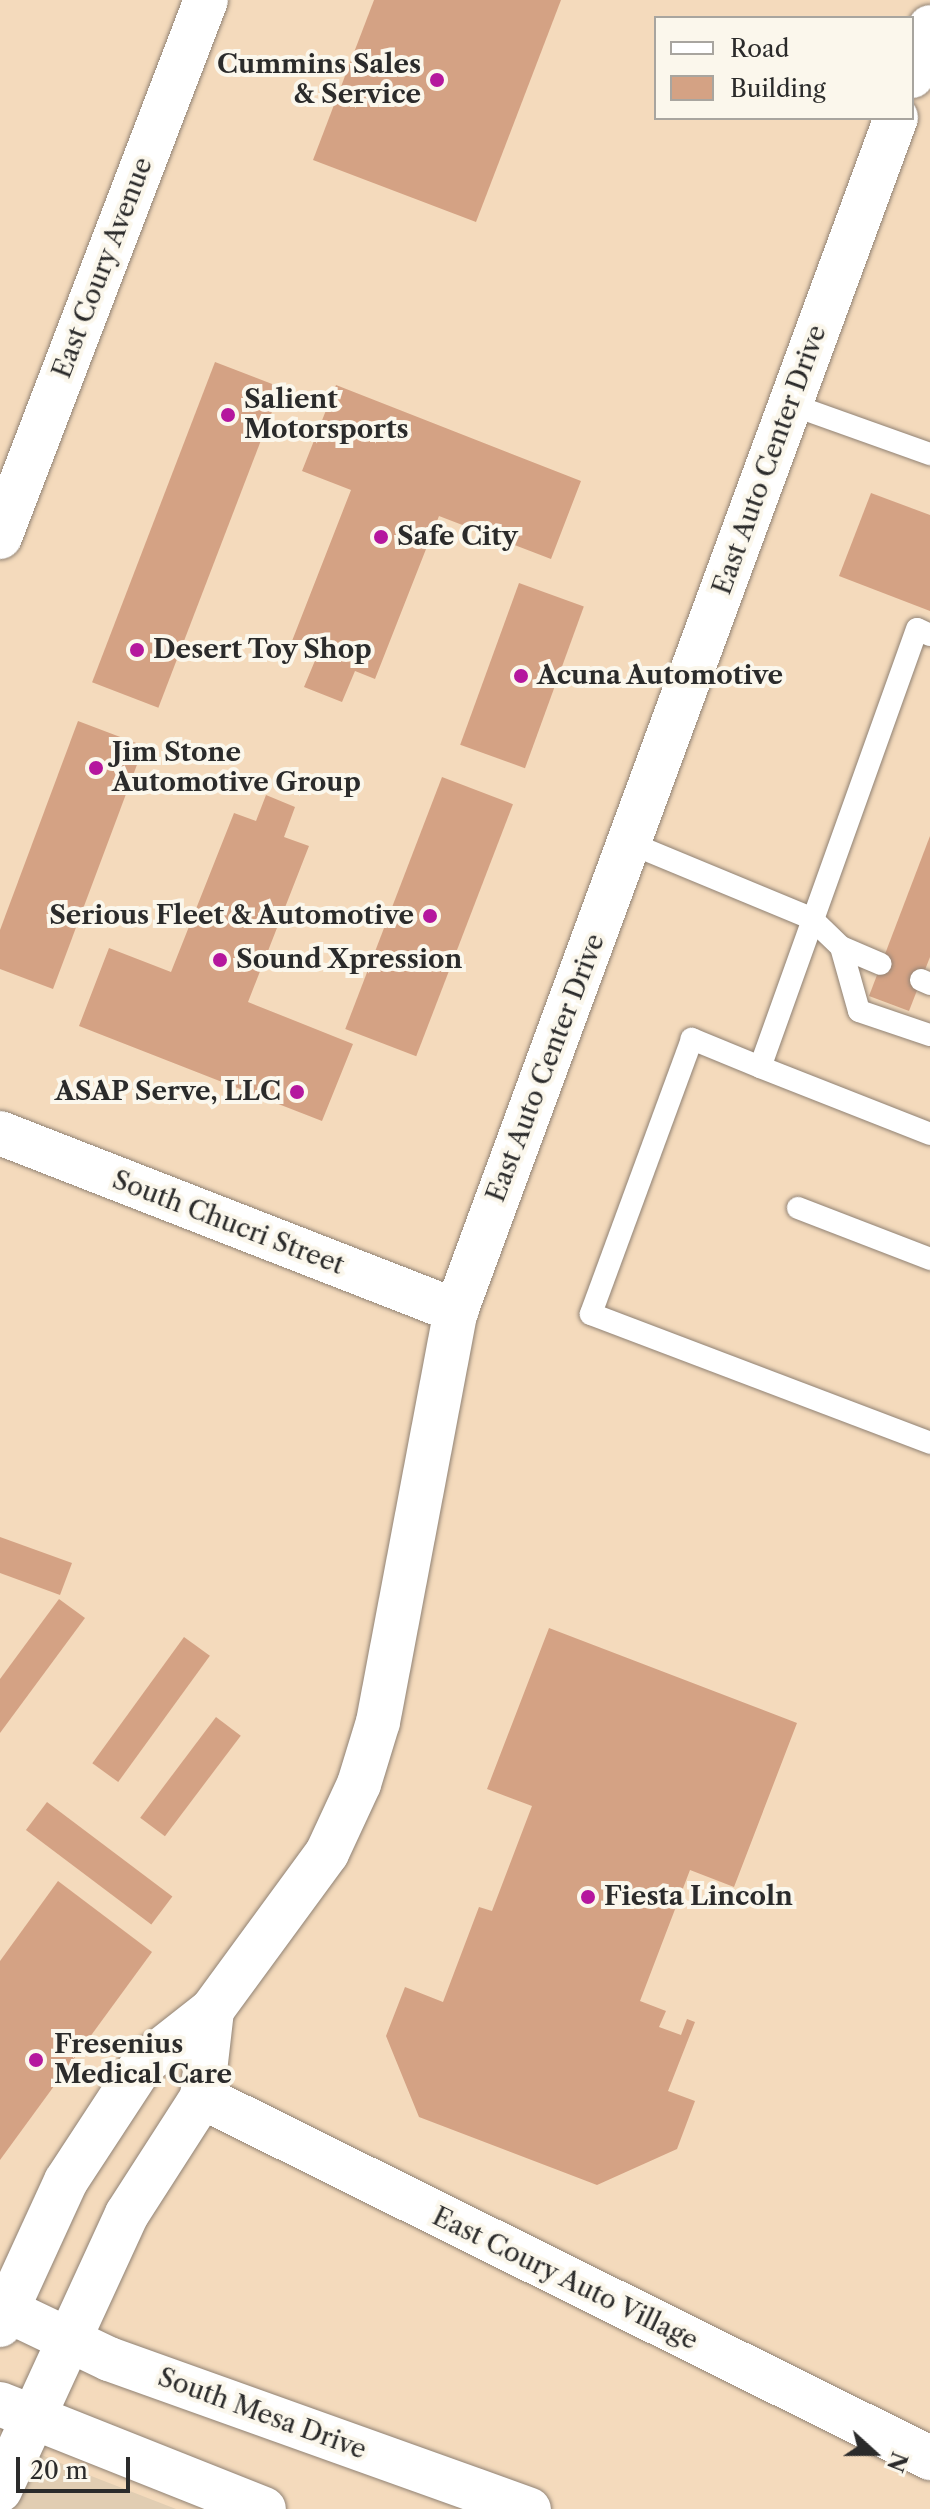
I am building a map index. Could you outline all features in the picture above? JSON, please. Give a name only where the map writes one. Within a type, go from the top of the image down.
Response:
[{"type":"street","name":"East Coury Avenue","points":[[0,537],[9,485],[206,0]]},
{"type":"street","points":[[914,71],[930,27]]},
{"type":"street","name":"East Auto Center Drive","points":[[2,2314],[66,2181],[142,2065],[212,2010],[327,1853],[359,1784],[378,1722],[456,1311],[632,844],[895,120]]},
{"type":"street","name":"South Chucri Street","points":[[0,1133],[456,1311]]},
{"type":"street","name":"East Auto Center Drive","points":[[0,2490],[16,2411],[68,2339],[152,2168],[202,2097],[212,2010]]},
{"type":"street","name":"East Coury Auto Village","points":[[202,2097],[930,2458]]},
{"type":"street","name":"South Mesa Drive","points":[[2,2314],[68,2339],[109,2359],[529,2509]]},
{"type":"street","points":[[16,2411],[264,2509]]},
{"type":"lane","points":[[790,404],[930,454]]},
{"type":"lane","points":[[760,1067],[811,918],[853,815],[917,629],[930,635]]},
{"type":"lane","points":[[632,844],[811,918],[841,947],[881,964]]},
{"type":"lane","points":[[841,947],[859,1011],[930,1035]]},
{"type":"lane","points":[[930,1134],[692,1039],[591,1314],[930,1443]]},
{"type":"lane","points":[[798,1208],[930,1259]]},
{"type":"shaded area","points":[[0,2437],[86,2474],[176,2509],[0,2509]]},
{"type":"building","name":"Cummins Sales & Service","points":[[374,0],[561,0],[476,222],[313,160]]},
{"type":"building","points":[[215,362],[281,387],[158,708],[92,682]]},
{"type":"building","name":"Safe City","points":[[336,385],[581,481],[551,559],[439,516],[375,679],[355,671],[342,702],[304,687],[319,651],[292,641],[351,490],[302,471]]},
{"type":"building","points":[[871,493],[930,515],[930,611],[839,576]]},
{"type":"building","name":"Acuna Automotive","points":[[519,583],[584,607],[525,768],[460,745]]},
{"type":"building","points":[[78,721],[144,746],[53,989],[0,969],[0,930]]},
{"type":"building","name":"Serious Fleet & Automotive","points":[[442,777],[513,804],[416,1056],[345,1029]]},
{"type":"building","name":"Sound Xpression","points":[[266,795],[295,807],[284,837],[309,846],[248,1002],[353,1044],[322,1121],[79,1026],[109,948],[171,972],[234,813],[256,821]]},
{"type":"building","points":[[930,836],[930,957],[909,1011],[869,996]]},
{"type":"building","points":[[0,1537],[72,1563],[60,1595],[0,1573]]},
{"type":"building","points":[[59,1599],[85,1618],[0,1733],[0,1679]]},
{"type":"building","name":"Fiesta Lincoln","points":[[549,1628],[797,1723],[734,1887],[690,1870],[640,2001],[666,2011],[659,2027],[681,2035],[687,2019],[695,2022],[668,2091],[695,2101],[677,2149],[597,2185],[419,2117],[386,2036],[405,1987],[443,2002],[479,1907],[492,1911],[532,1806],[487,1789]]},
{"type":"building","points":[[184,1637],[210,1656],[118,1782],[92,1763]]},
{"type":"building","points":[[216,1717],[241,1736],[165,1836],[140,1818]]},
{"type":"building","points":[[47,1802],[172,1896],[151,1924],[26,1830]]},
{"type":"building","name":"Fresenius Medical Care","points":[[58,1881],[152,1952],[0,2160],[0,1961]]},
{"type":"place","name":"Cummins Sales & Service","points":[[437,80]]},
{"type":"place","name":"Salient Motorsports","points":[[228,415]]},
{"type":"place","name":"Safe City","points":[[381,537]]},
{"type":"place","name":"Desert Toy Shop","points":[[137,650]]},
{"type":"place","name":"Acuna Automotive","points":[[521,676]]},
{"type":"place","name":"Jim Stone Automotive Group","points":[[96,768]]},
{"type":"place","name":"Serious Fleet & Automotive","points":[[430,916]]},
{"type":"place","name":"Sound Xpression","points":[[220,960]]},
{"type":"place","name":"ASAP Serve, LLC","points":[[297,1092]]},
{"type":"place","name":"Fiesta Lincoln","points":[[588,1897]]},
{"type":"place","name":"Fresenius Medical Care","points":[[36,2060]]}]
